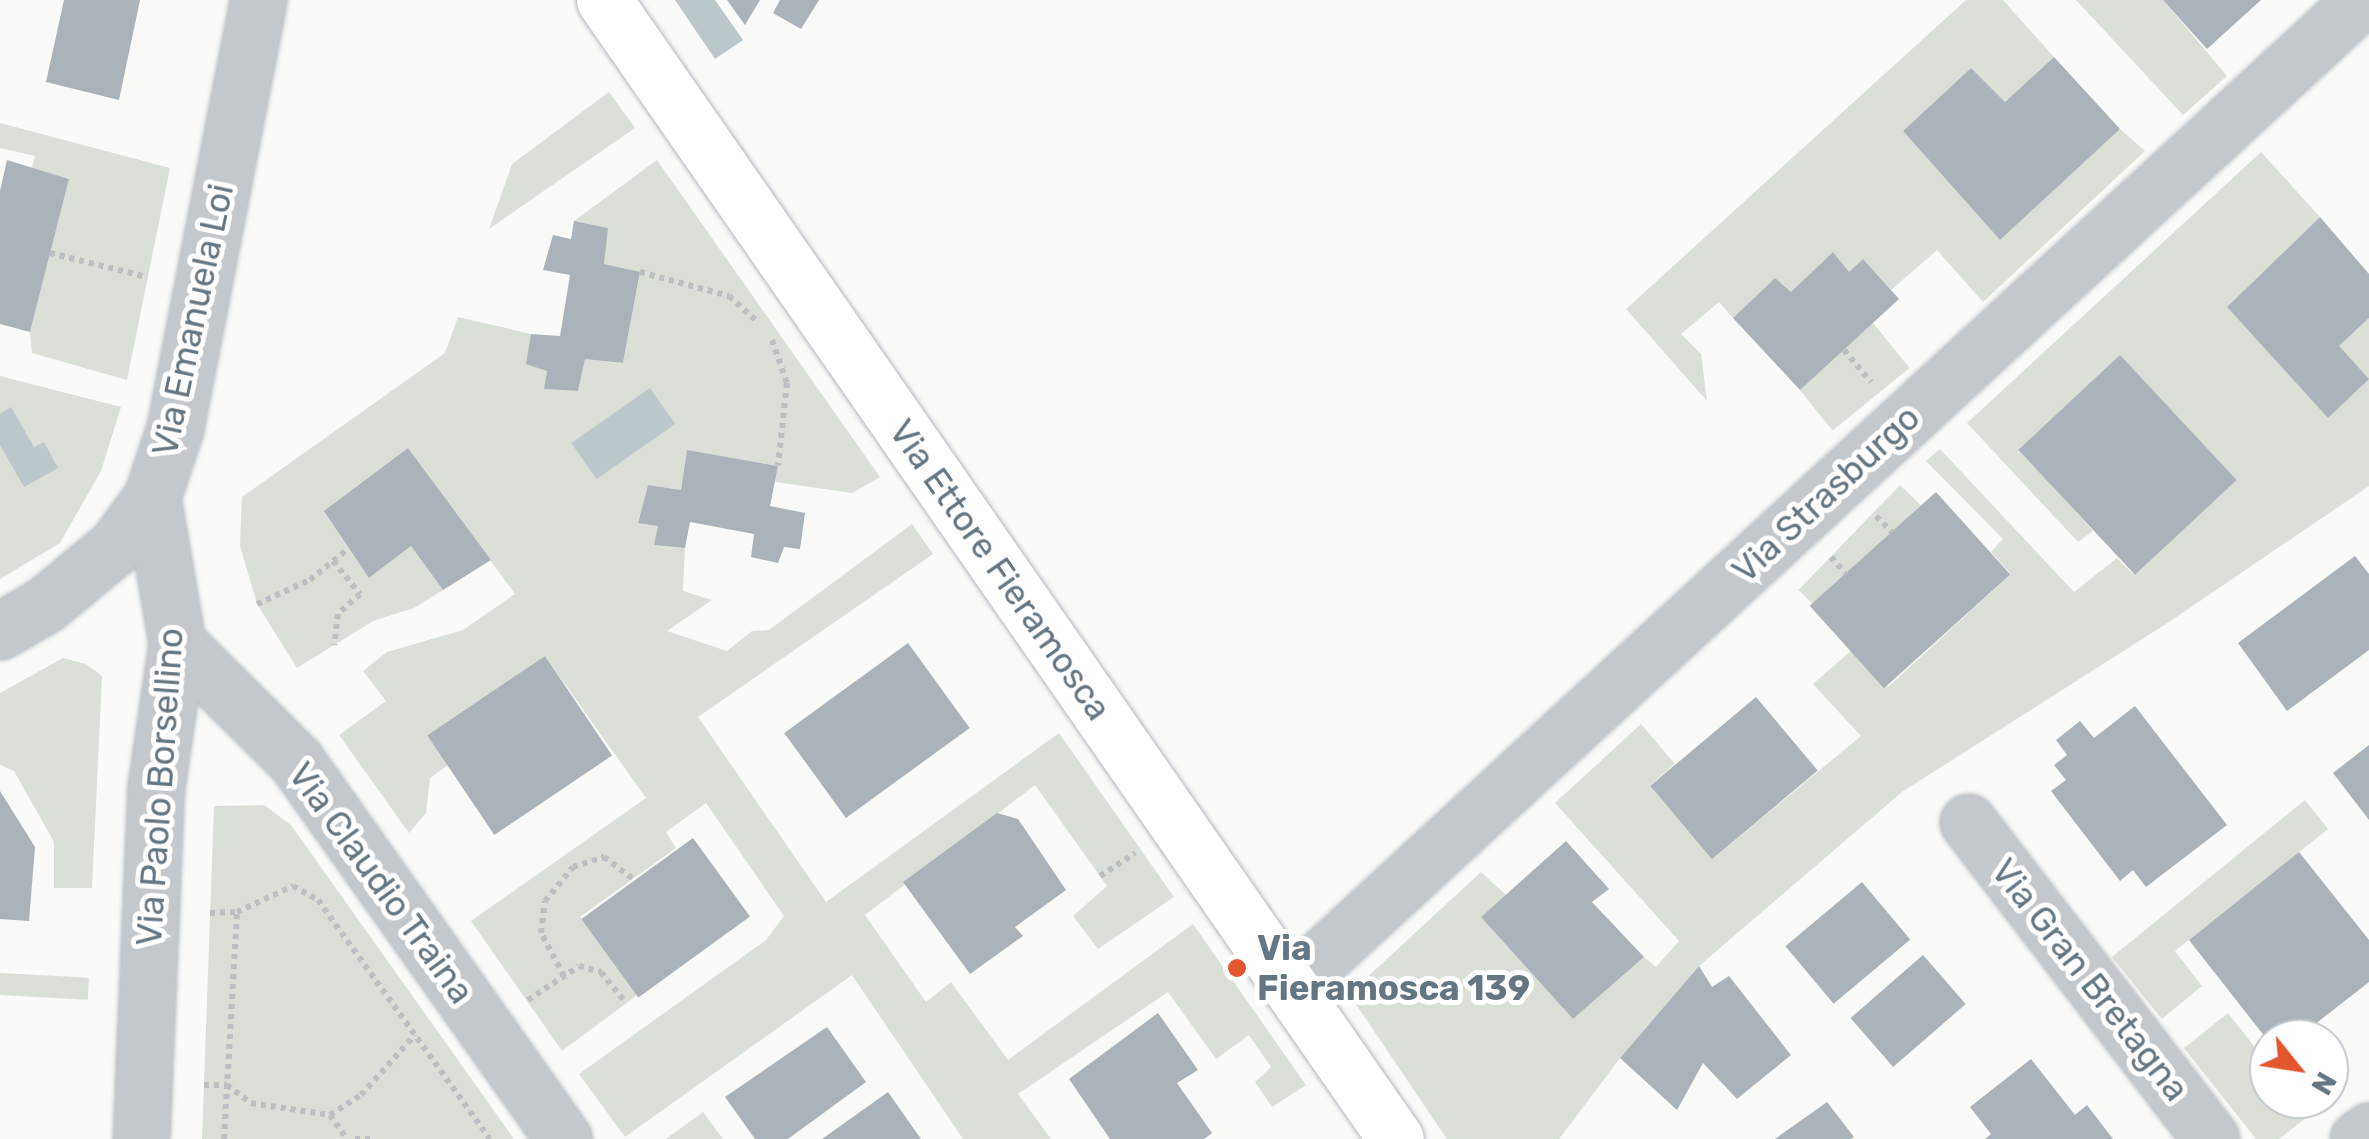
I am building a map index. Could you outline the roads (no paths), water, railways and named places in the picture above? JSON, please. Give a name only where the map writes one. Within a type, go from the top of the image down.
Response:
[{"type":"main road","name":"Via Ettore Fieramosca","points":[[604,0],[1396,1139]]},
{"type":"street","name":"Via Emanuela Loi","points":[[0,630],[46,604],[116,546],[152,497],[175,428],[258,0]]},
{"type":"street","name":"Via Strasburgo","points":[[1290,988],[2362,0]]},
{"type":"street","name":"Via Paolo Borsellino","points":[[141,1139],[156,788],[178,643],[152,497]]},
{"type":"street","name":"Via Claudio Traina","points":[[178,643],[296,761],[564,1139]]},
{"type":"street","name":"Via Gran Bretagna","points":[[1968,822],[2212,1139]]},
{"type":"street","points":[[2358,1139],[2369,1131]]},
{"type":"place","name":"Via Fieramosca 139","points":[[1237,968]]}]
